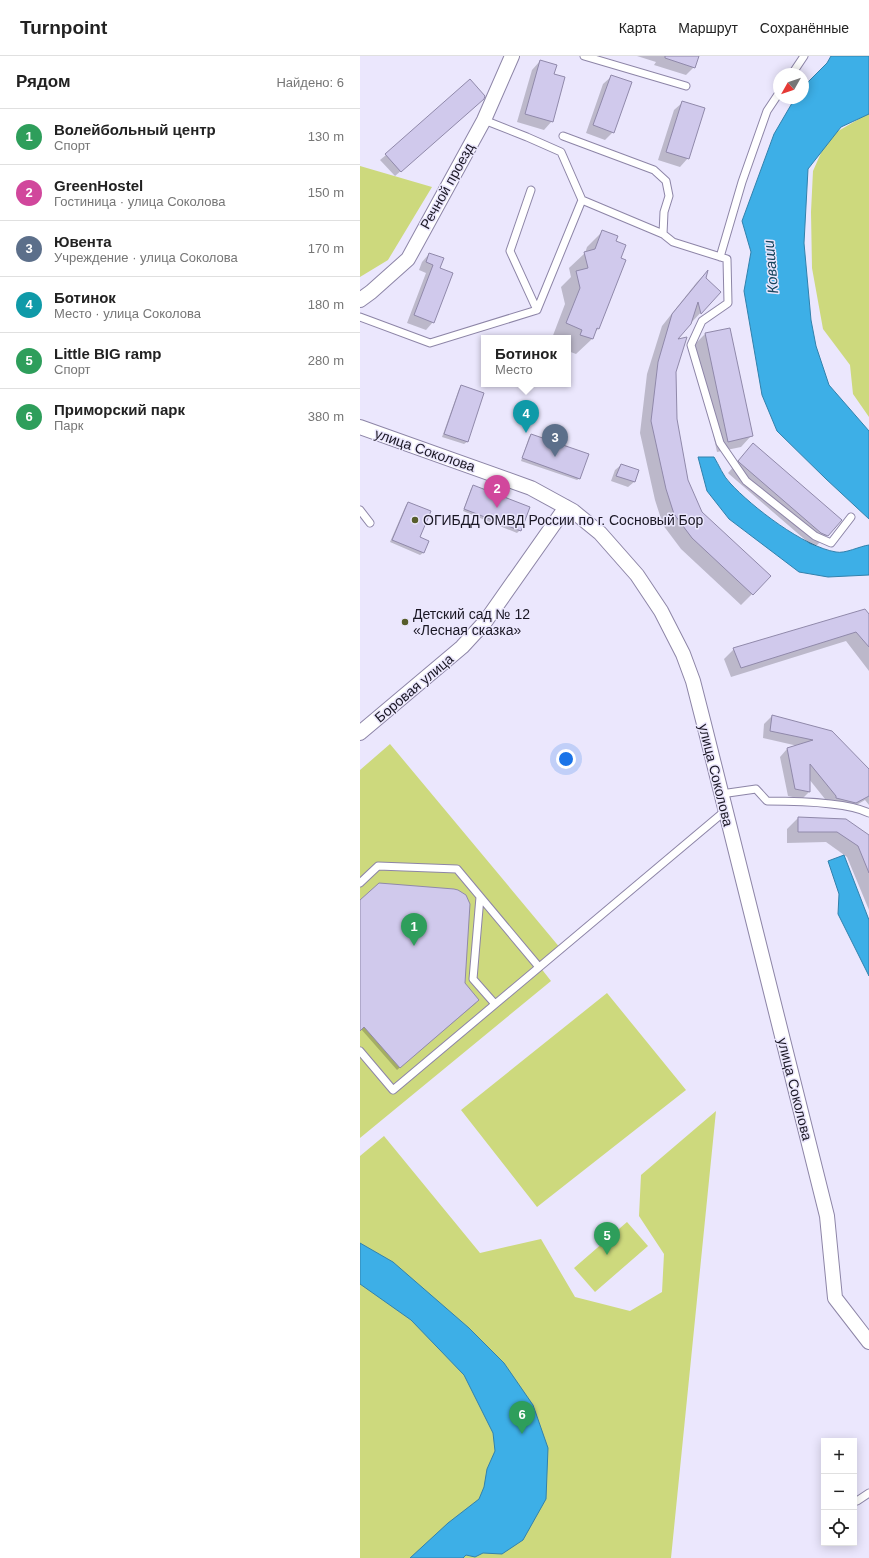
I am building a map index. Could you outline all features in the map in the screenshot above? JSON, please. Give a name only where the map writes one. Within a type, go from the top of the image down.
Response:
[{"type":"street","name":"Речной проезд","points":[[360,300],[386,280],[408,259],[484,120],[512,56]]},
{"type":"street","name":"улица Соколова","points":[[360,427],[531,488],[566,507],[600,533],[637,575],[661,611],[683,654],[693,681],[827,1216],[835,1298],[869,1342]]},
{"type":"street","name":"Боровая улица","points":[[360,733],[462,647],[485,622],[566,507]]},
{"type":"lane","points":[[584,56],[686,86]]},
{"type":"lane","points":[[796,68],[804,56]]},
{"type":"lane","points":[[720,257],[742,182],[767,111],[773,102]]},
{"type":"lane","points":[[484,120],[561,152],[582,200],[663,234],[673,242],[727,259],[728,303],[702,321],[691,345],[720,443],[746,481],[815,536],[831,543],[851,517]]},
{"type":"lane","points":[[563,136],[654,170],[666,181],[669,196],[664,212],[663,234]]},
{"type":"lane","points":[[531,190],[510,252],[537,310]]},
{"type":"lane","points":[[537,310],[582,200]]},
{"type":"lane","points":[[360,317],[430,343],[537,310]]},
{"type":"lane","points":[[360,510],[370,523]]},
{"type":"lane","points":[[721,794],[756,789],[767,801],[789,801],[828,805],[862,810],[869,814]]},
{"type":"lane","points":[[360,1052],[393,1090],[725,811]]},
{"type":"lane","points":[[360,883],[378,866],[457,869],[540,967]]},
{"type":"lane","points":[[480,897],[473,979],[495,1004]]},
{"type":"lane","points":[[857,1501],[869,1493]]},
{"type":"green space","points":[[869,113],[869,417],[853,394],[850,365],[823,329],[812,268],[811,212],[813,171],[828,137]]},
{"type":"green space","points":[[360,166],[432,187],[388,260],[360,277]]},
{"type":"green space","points":[[390,744],[561,949],[540,967],[551,981],[360,1138],[360,770]]},
{"type":"green space","points":[[607,993],[686,1090],[537,1207],[461,1110]]},
{"type":"green space","points":[[716,1111],[671,1558],[360,1558],[360,1156],[384,1136],[480,1253],[541,1239],[575,1297],[630,1311],[662,1292],[664,1254],[639,1216],[641,1175]]},
{"type":"green space","points":[[627,1222],[648,1246],[595,1292],[574,1268]]},
{"type":"water","name":"Коваши","points":[[831,56],[869,56],[869,114],[841,127],[808,169],[804,243],[811,320],[816,346],[829,385],[869,431],[869,519],[777,431],[762,395],[744,291],[751,252],[742,221],[774,134],[792,104],[809,104],[809,81],[827,63]]},
{"type":"water","points":[[698,457],[714,457],[725,477],[751,503],[779,525],[809,542],[823,549],[836,552],[848,551],[869,545],[869,575],[828,577],[799,572],[729,519],[707,491]]},
{"type":"water","points":[[844,855],[869,920],[869,976],[838,914],[839,894],[828,861]]},
{"type":"water","points":[[360,1243],[393,1262],[469,1328],[504,1363],[533,1405],[548,1448],[546,1499],[523,1540],[502,1554],[483,1553],[475,1557],[466,1555],[463,1558],[410,1558],[448,1523],[479,1499],[484,1487],[487,1469],[495,1451],[493,1433],[464,1375],[411,1320],[360,1284]]},
{"type":"building","points":[[665,56],[699,56],[695,68],[665,58]]},
{"type":"building","points":[[540,60],[557,65],[554,74],[565,77],[553,122],[525,114]]},
{"type":"building","points":[[611,75],[632,82],[614,133],[593,125]]},
{"type":"building","points":[[470,79],[485,96],[484,99],[401,172],[385,154]]},
{"type":"building","points":[[682,101],[705,108],[689,159],[666,152]]},
{"type":"building","points":[[602,230],[618,236],[616,241],[626,245],[621,258],[626,260],[599,329],[597,328],[593,339],[580,335],[582,330],[566,323],[580,288],[576,271],[588,268],[584,252],[595,249]]},
{"type":"building","points":[[429,253],[444,258],[440,268],[453,273],[434,323],[414,315],[433,265],[426,262]]},
{"type":"building","points":[[708,270],[706,278],[721,292],[701,314],[698,302],[691,324],[678,339],[687,337],[676,372],[677,419],[688,480],[702,512],[771,576],[753,595],[692,538],[674,514],[666,489],[651,421],[658,362],[672,314]]},
{"type":"building","points":[[730,328],[753,436],[728,442],[705,333]]},
{"type":"building","points":[[461,385],[484,393],[468,442],[444,434]]},
{"type":"building","points":[[531,434],[589,454],[580,479],[522,458]]},
{"type":"building","points":[[753,443],[842,520],[828,536],[821,533],[738,461]]},
{"type":"building","points":[[621,464],[639,470],[635,482],[616,476]]},
{"type":"building","points":[[473,485],[530,507],[521,531],[464,509]]},
{"type":"building","points":[[408,502],[431,511],[420,537],[429,541],[424,553],[392,540]]},
{"type":"building","points":[[865,609],[869,614],[869,647],[856,632],[741,668],[733,648]]},
{"type":"building","points":[[772,715],[832,731],[869,769],[869,796],[856,803],[836,798],[836,796],[810,764],[810,792],[795,789],[787,748],[813,740],[770,731]]},
{"type":"building","points":[[798,817],[846,819],[869,835],[869,873],[858,846],[837,832],[798,832]]},
{"type":"building","points":[[379,883],[454,889],[466,895],[470,904],[465,983],[479,1000],[400,1068],[364,1027],[360,1031],[360,900]]},
{"type":"place","name":"Ботинок","points":[[526,433]]},
{"type":"place","name":"Ювента","points":[[555,457]]},
{"type":"place","name":"GreenHostel","points":[[497,508]]},
{"type":"place","name":"ОГИБДД ОМВД России по г. Сосновый Бор","points":[[415,520]]},
{"type":"place","name":"Детский сад № 12 «Лесная сказка»","points":[[405,622]]},
{"type":"place","name":"Волейбольный центр","points":[[414,946]]},
{"type":"place","name":"Little BIG ramp","points":[[607,1255]]},
{"type":"place","name":"Приморский парк","points":[[522,1434]]}]
